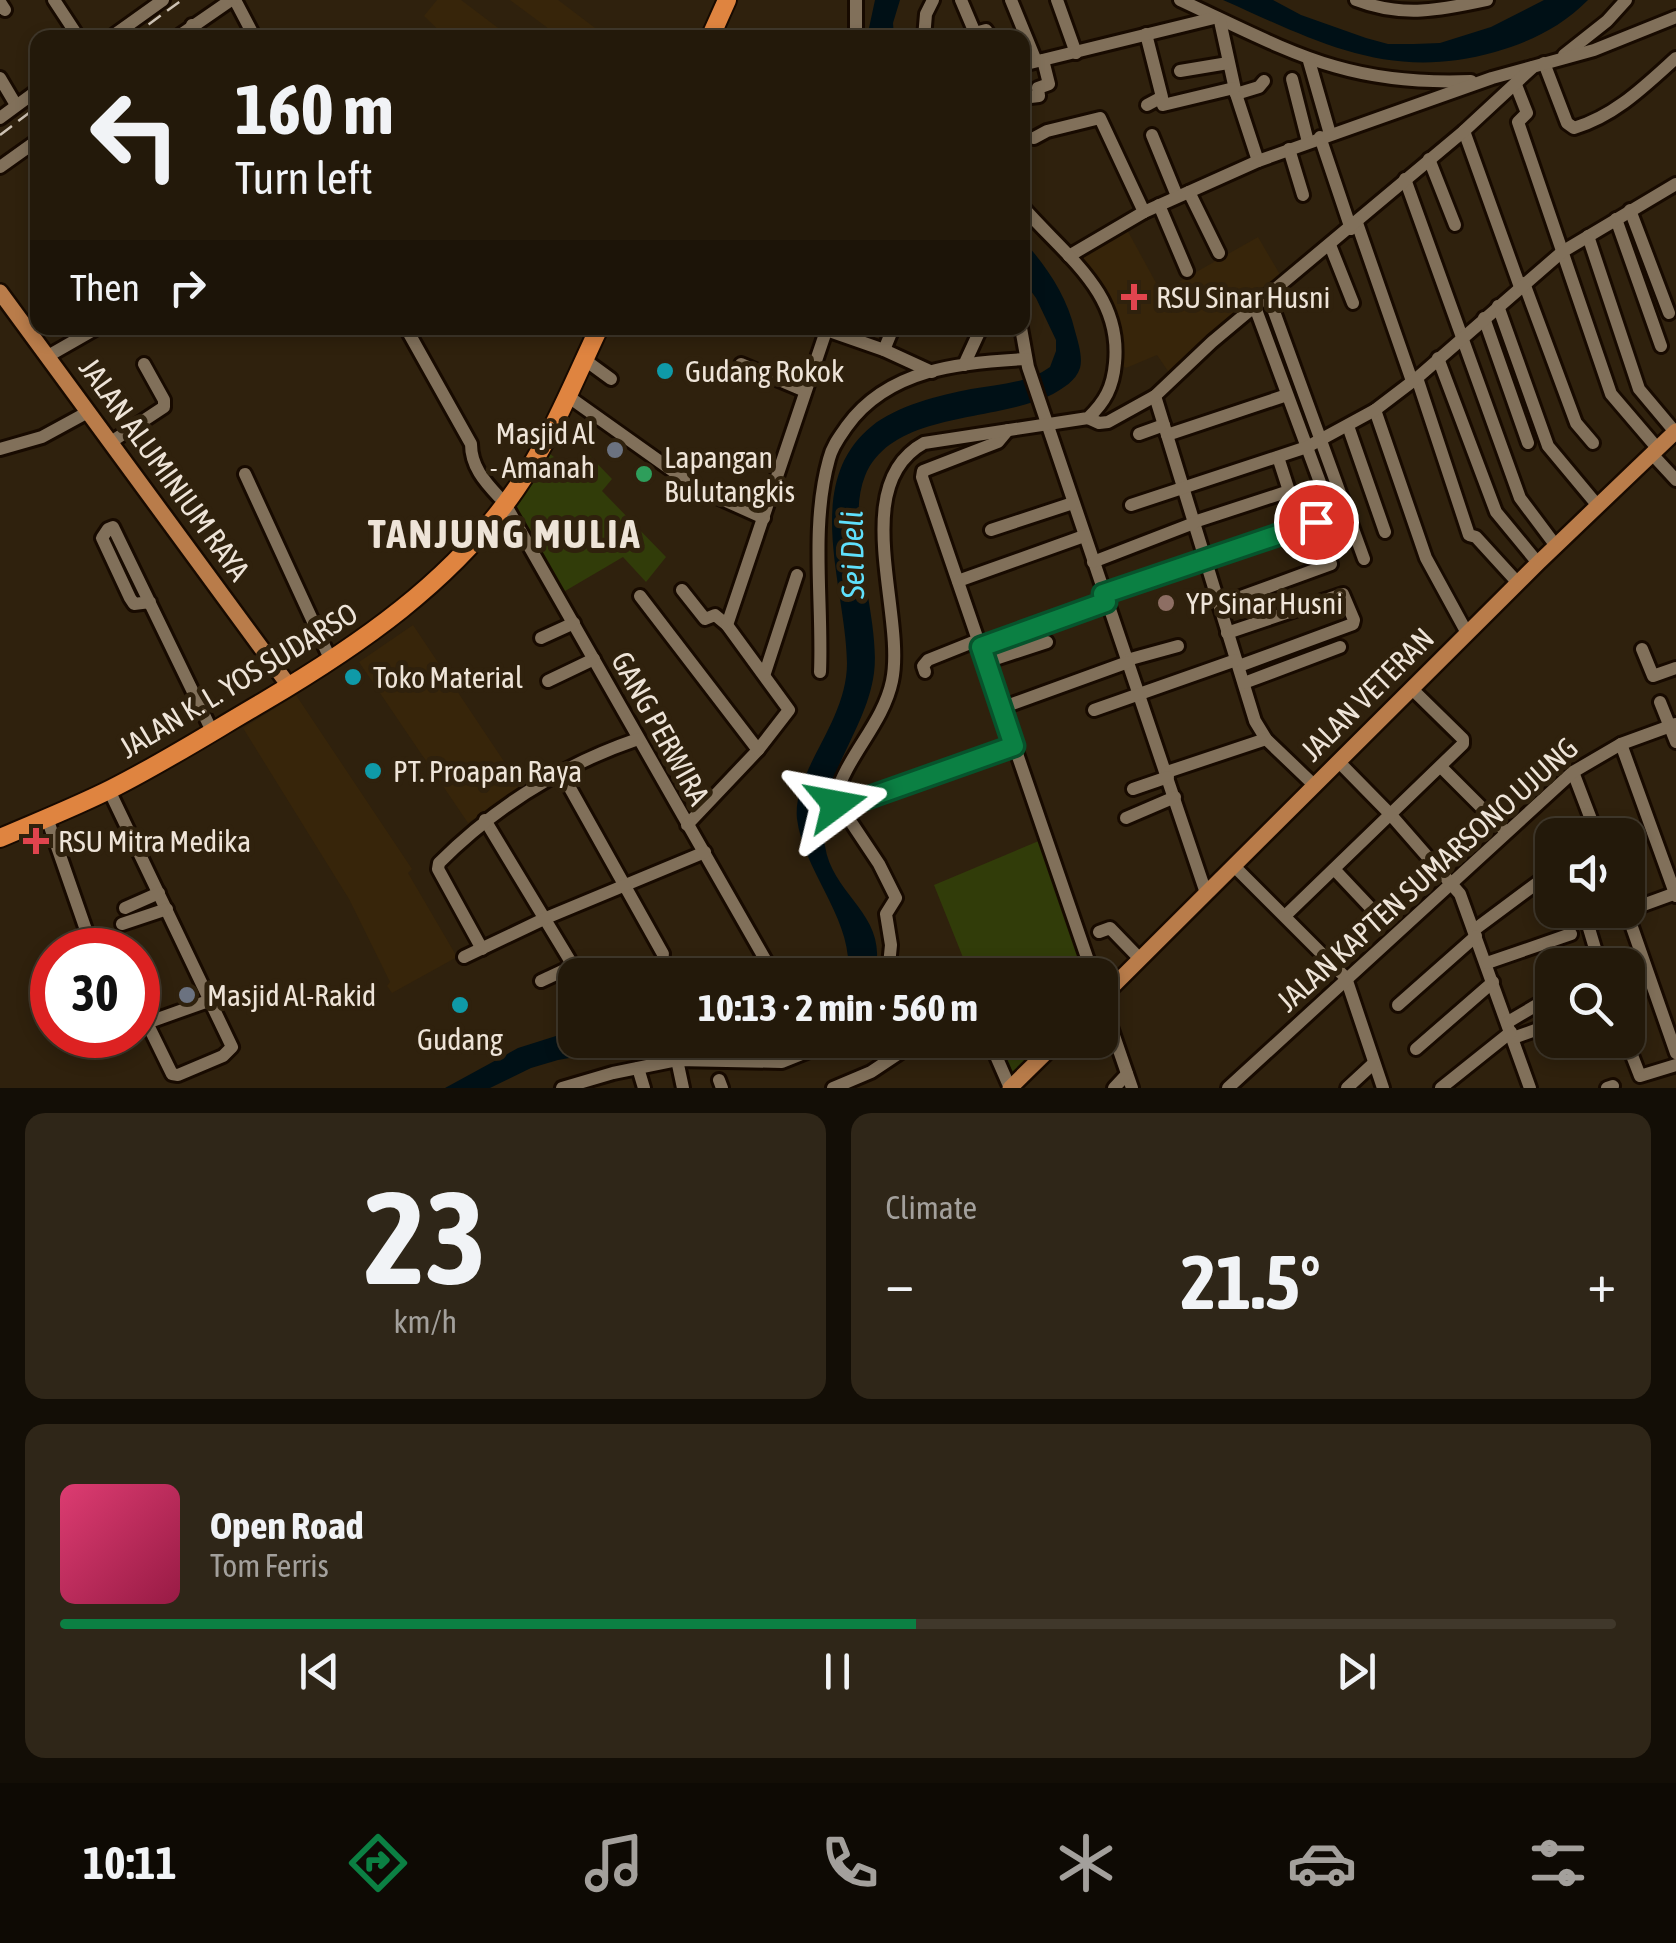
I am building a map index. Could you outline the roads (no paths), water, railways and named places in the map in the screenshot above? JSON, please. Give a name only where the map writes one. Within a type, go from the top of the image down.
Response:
[{"type":"highway","points":[[714,30],[728,0]]},
{"type":"highway","points":[[725,30],[738,0]]},
{"type":"highway","name":"JALAN K. L. YOS SUDARSO","points":[[0,838],[122,775],[360,642],[421,593],[473,544],[502,500],[544,430],[583,335]]},
{"type":"highway","name":"JALAN K. L. YOS SUDARSO","points":[[0,828],[109,790],[286,683],[372,622],[432,571],[502,500],[546,444],[596,335]]},
{"type":"main road","name":"JALAN ALUMINIUM RAYA","points":[[0,292],[30,332]]},
{"type":"main road","name":"JALAN ALUMINIUM RAYA","points":[[32,335],[286,683]]},
{"type":"main road","name":"JALAN VETERAN","points":[[1118,980],[1676,431]]},
{"type":"main road","points":[[1010,1088],[1041,1058]]},
{"type":"street","points":[[54,0],[75,30]]},
{"type":"street","points":[[198,30],[233,0],[250,30]]},
{"type":"street","points":[[856,0],[856,30]]},
{"type":"street","points":[[925,30],[933,0]]},
{"type":"street","points":[[961,0],[969,30]]},
{"type":"street","points":[[1011,0],[1022,30]]},
{"type":"street","points":[[1057,0],[1076,54]]},
{"type":"street","points":[[1180,0],[1309,61],[1364,76],[1404,82],[1492,78]]},
{"type":"street","points":[[1356,0],[1386,9],[1422,12],[1488,0]]},
{"type":"street","points":[[1563,56],[1597,30],[1626,0]]},
{"type":"street","points":[[121,30],[159,1]]},
{"type":"street","points":[[1069,256],[1144,212],[1258,160],[1492,78],[1594,50],[1676,17]]},
{"type":"street","points":[[1030,97],[1040,96],[1038,88],[1048,84],[1034,62],[1217,19]]},
{"type":"street","points":[[1217,19],[1258,160]]},
{"type":"street","points":[[1146,34],[1163,105],[1259,86],[1264,81]]},
{"type":"street","points":[[1309,61],[1319,138]]},
{"type":"street","points":[[1180,72],[1228,64]]},
{"type":"street","points":[[1538,65],[1568,125],[1574,128],[1616,109],[1674,64]]},
{"type":"street","points":[[890,958],[886,914],[896,898],[879,864],[835,798],[844,770],[872,728],[892,680],[885,511],[905,455],[924,442],[1008,430],[1046,418],[1108,422],[1155,396],[1538,65]]},
{"type":"street","points":[[0,78],[16,106]]},
{"type":"street","points":[[1292,79],[1414,380],[1469,535],[1475,536],[1518,583]]},
{"type":"street","points":[[1516,85],[1528,113],[1518,122],[1613,398],[1676,480]]},
{"type":"street","points":[[0,118],[30,96]]},
{"type":"street","points":[[1147,104],[1161,100]]},
{"type":"street","points":[[1034,138],[1100,118],[1144,212]]},
{"type":"street","points":[[1464,131],[1572,414],[1592,443]]},
{"type":"street","points":[[1152,135],[1219,252]]},
{"type":"street","points":[[0,167],[30,146]]},
{"type":"street","points":[[1289,149],[1303,195]]},
{"type":"street","points":[[1430,160],[1455,224]]},
{"type":"street","points":[[1405,179],[1520,498],[1556,546]]},
{"type":"street","points":[[1131,505],[1306,448],[1348,426],[1414,380],[1562,252],[1676,184]]},
{"type":"street","points":[[1159,205],[1187,271]]},
{"type":"street","points":[[1630,210],[1669,314]]},
{"type":"street","points":[[1030,215],[1104,298],[1115,328],[1111,388],[1088,418]]},
{"type":"street","points":[[1616,219],[1661,346]]},
{"type":"street","points":[[1588,236],[1639,388],[1676,431]]},
{"type":"street","points":[[1330,245],[1353,303]]},
{"type":"street","points":[[1268,296],[1364,559]]},
{"type":"street","points":[[1255,306],[1341,538]]},
{"type":"street","points":[[1498,306],[1548,446],[1598,506]]},
{"type":"street","points":[[1484,318],[1528,443]]},
{"type":"street","points":[[48,356],[81,335]]},
{"type":"street","name":"GANG PERWIRA","points":[[410,335],[471,444],[476,468],[502,500],[764,958]]},
{"type":"street","points":[[727,625],[806,391],[820,335]]},
{"type":"street","points":[[840,335],[932,372]]},
{"type":"street","points":[[884,350],[890,335]]},
{"type":"street","points":[[964,365],[978,335]]},
{"type":"street","points":[[1021,335],[1073,504],[1206,893]]},
{"type":"street","points":[[1438,358],[1496,512],[1538,563]]},
{"type":"street","points":[[585,360],[611,379]]},
{"type":"street","points":[[820,672],[820,522],[830,456],[854,417],[872,398],[909,376],[964,365],[1027,363]]},
{"type":"street","points":[[112,442],[164,407],[144,364]]},
{"type":"street","points":[[741,364],[806,391]]},
{"type":"street","points":[[1139,434],[1166,430],[1287,395]]},
{"type":"street","points":[[569,396],[696,488],[764,518]]},
{"type":"street","points":[[1155,396],[1255,722],[1266,739],[1314,786]]},
{"type":"street","points":[[1375,410],[1426,558],[1468,634]]},
{"type":"street","points":[[0,449],[42,436],[88,412]]},
{"type":"street","points":[[1348,426],[1385,532]]},
{"type":"street","points":[[1008,430],[998,442],[922,472],[1087,958]]},
{"type":"street","points":[[1093,562],[1194,522],[1289,491],[1278,457]]},
{"type":"street","points":[[245,474],[327,652]]},
{"type":"street","points":[[991,530],[1073,504]]},
{"type":"street","points":[[925,672],[923,666],[928,660],[1314,522],[1318,526],[1331,563],[1219,605]]},
{"type":"street","points":[[150,602],[134,604],[130,598],[102,538],[108,528],[112,528],[150,602],[210,725]]},
{"type":"street","points":[[958,581],[1084,536]]},
{"type":"street","points":[[765,673],[797,575]]},
{"type":"street","points":[[682,590],[705,619],[715,615],[727,625],[789,710],[758,750],[687,825]]},
{"type":"street","points":[[1094,710],[1353,624],[1354,620],[1342,594],[1227,632]]},
{"type":"street","points":[[640,596],[758,750]]},
{"type":"street","points":[[541,638],[574,623]]},
{"type":"street","points":[[986,662],[1048,642]]},
{"type":"street","points":[[1002,708],[1178,646]]},
{"type":"street","points":[[1244,683],[1340,647]]},
{"type":"street","points":[[1642,649],[1653,676],[1676,668]]},
{"type":"street","points":[[548,681],[594,660]]},
{"type":"street","points":[[1285,916],[1464,741],[1412,689]]},
{"type":"street","points":[[1660,702],[1673,725],[1676,742]]},
{"type":"street","name":"JALAN KAPTEN SUMARSONO UJUNG","points":[[1228,1088],[1573,772],[1621,744],[1673,725]]},
{"type":"street","points":[[482,949],[438,865],[485,820],[561,772],[638,739]]},
{"type":"street","points":[[1133,789],[1266,739]]},
{"type":"street","points":[[1621,744],[1676,894],[1645,904]]},
{"type":"street","points":[[839,808],[1014,746]]},
{"type":"street","points":[[1339,762],[1453,882],[1511,1030],[1524,1085]]},
{"type":"street","points":[[1441,767],[1506,832]]},
{"type":"street","points":[[561,772],[663,954]]},
{"type":"street","points":[[1573,772],[1591,818]]},
{"type":"street","points":[[109,790],[231,1045],[224,1056],[172,1074],[160,1054]]},
{"type":"street","points":[[1126,818],[1175,797]]},
{"type":"street","points":[[40,817],[84,928]]},
{"type":"street","points":[[485,820],[568,958]]},
{"type":"street","points":[[464,957],[624,884],[705,852]]},
{"type":"street","points":[[1234,866],[1346,978],[1383,1088]]},
{"type":"street","points":[[1334,869],[1382,920]]},
{"type":"street","points":[[1398,1005],[1476,933],[1535,886]]},
{"type":"street","points":[[125,908],[159,893]]},
{"type":"street","points":[[122,924],[167,909]]},
{"type":"street","points":[[1099,932],[1110,928],[1140,959]]},
{"type":"street","points":[[1632,928],[1676,1052]]},
{"type":"street","points":[[1487,963],[1571,934]]},
{"type":"street","points":[[541,981],[558,976]]},
{"type":"street","points":[[1416,1049],[1493,982]]},
{"type":"street","points":[[160,1018],[211,1000]]},
{"type":"street","points":[[1441,1088],[1535,1010]]},
{"type":"street","points":[[1511,1030],[1535,1026]]},
{"type":"street","points":[[1114,1088],[1130,1081],[1118,1048]]},
{"type":"street","points":[[562,1088],[677,1060],[782,1062],[792,1058]]},
{"type":"street","points":[[833,1088],[892,1058]]},
{"type":"street","points":[[997,1058],[1010,1088]]},
{"type":"street","points":[[1633,1058],[1640,1076],[1676,1065]]},
{"type":"street","points":[[677,1060],[683,1088]]},
{"type":"street","points":[[1347,1088],[1374,1063]]},
{"type":"street","points":[[638,1068],[644,1088]]},
{"type":"water","points":[[875,0],[900,0],[894,30],[869,28]]},
{"type":"water","points":[[1223,0],[1273,0],[1301,15],[1366,38],[1388,44],[1414,44],[1440,43],[1491,27],[1544,0],[1588,0],[1556,25],[1521,43],[1457,60],[1421,62],[1387,60],[1323,43]]},
{"type":"water","name":"Sei Deli","points":[[1030,249],[1048,271],[1067,306],[1081,354],[1076,377],[1053,394],[1030,403],[948,421],[898,439],[878,455],[865,476],[860,497],[860,547],[873,626],[874,673],[861,717],[834,779],[824,822],[830,864],[868,922],[877,954],[876,958],[848,958],[844,935],[801,839],[797,819],[803,783],[845,685],[845,633],[832,537],[838,476],[850,449],[872,426],[919,402],[1022,380],[1041,372],[1050,367],[1056,340],[1030,290]]},
{"type":"water","points":[[558,1035],[558,1058],[569,1058],[531,1068],[490,1088],[445,1088],[518,1048]]},
{"type":"railway","points":[[141,30],[182,0]]},
{"type":"railway","points":[[0,135],[30,112]]},
{"type":"place","name":"RSU Sinar Husni","points":[[1134,297]]},
{"type":"place","name":"Gudang Rokok","points":[[665,371]]},
{"type":"place","name":"Masjid Al - Amanah","points":[[615,450]]},
{"type":"place","name":"Lapangan Bulutangkis","points":[[644,474]]},
{"type":"place","name":"YP Sinar Husni","points":[[1166,603]]},
{"type":"place","name":"Toko Material","points":[[353,677]]},
{"type":"place","name":"PT. Proapan Raya","points":[[373,771]]},
{"type":"place","name":"RSU Mitra Medika","points":[[36,841]]},
{"type":"place","name":"Masjid Al-Rakid","points":[[187,995]]},
{"type":"place","name":"Gudang","points":[[460,1005]]},
{"type":"district","name":"TANJUNG MULIA","points":[[505,533]]}]
